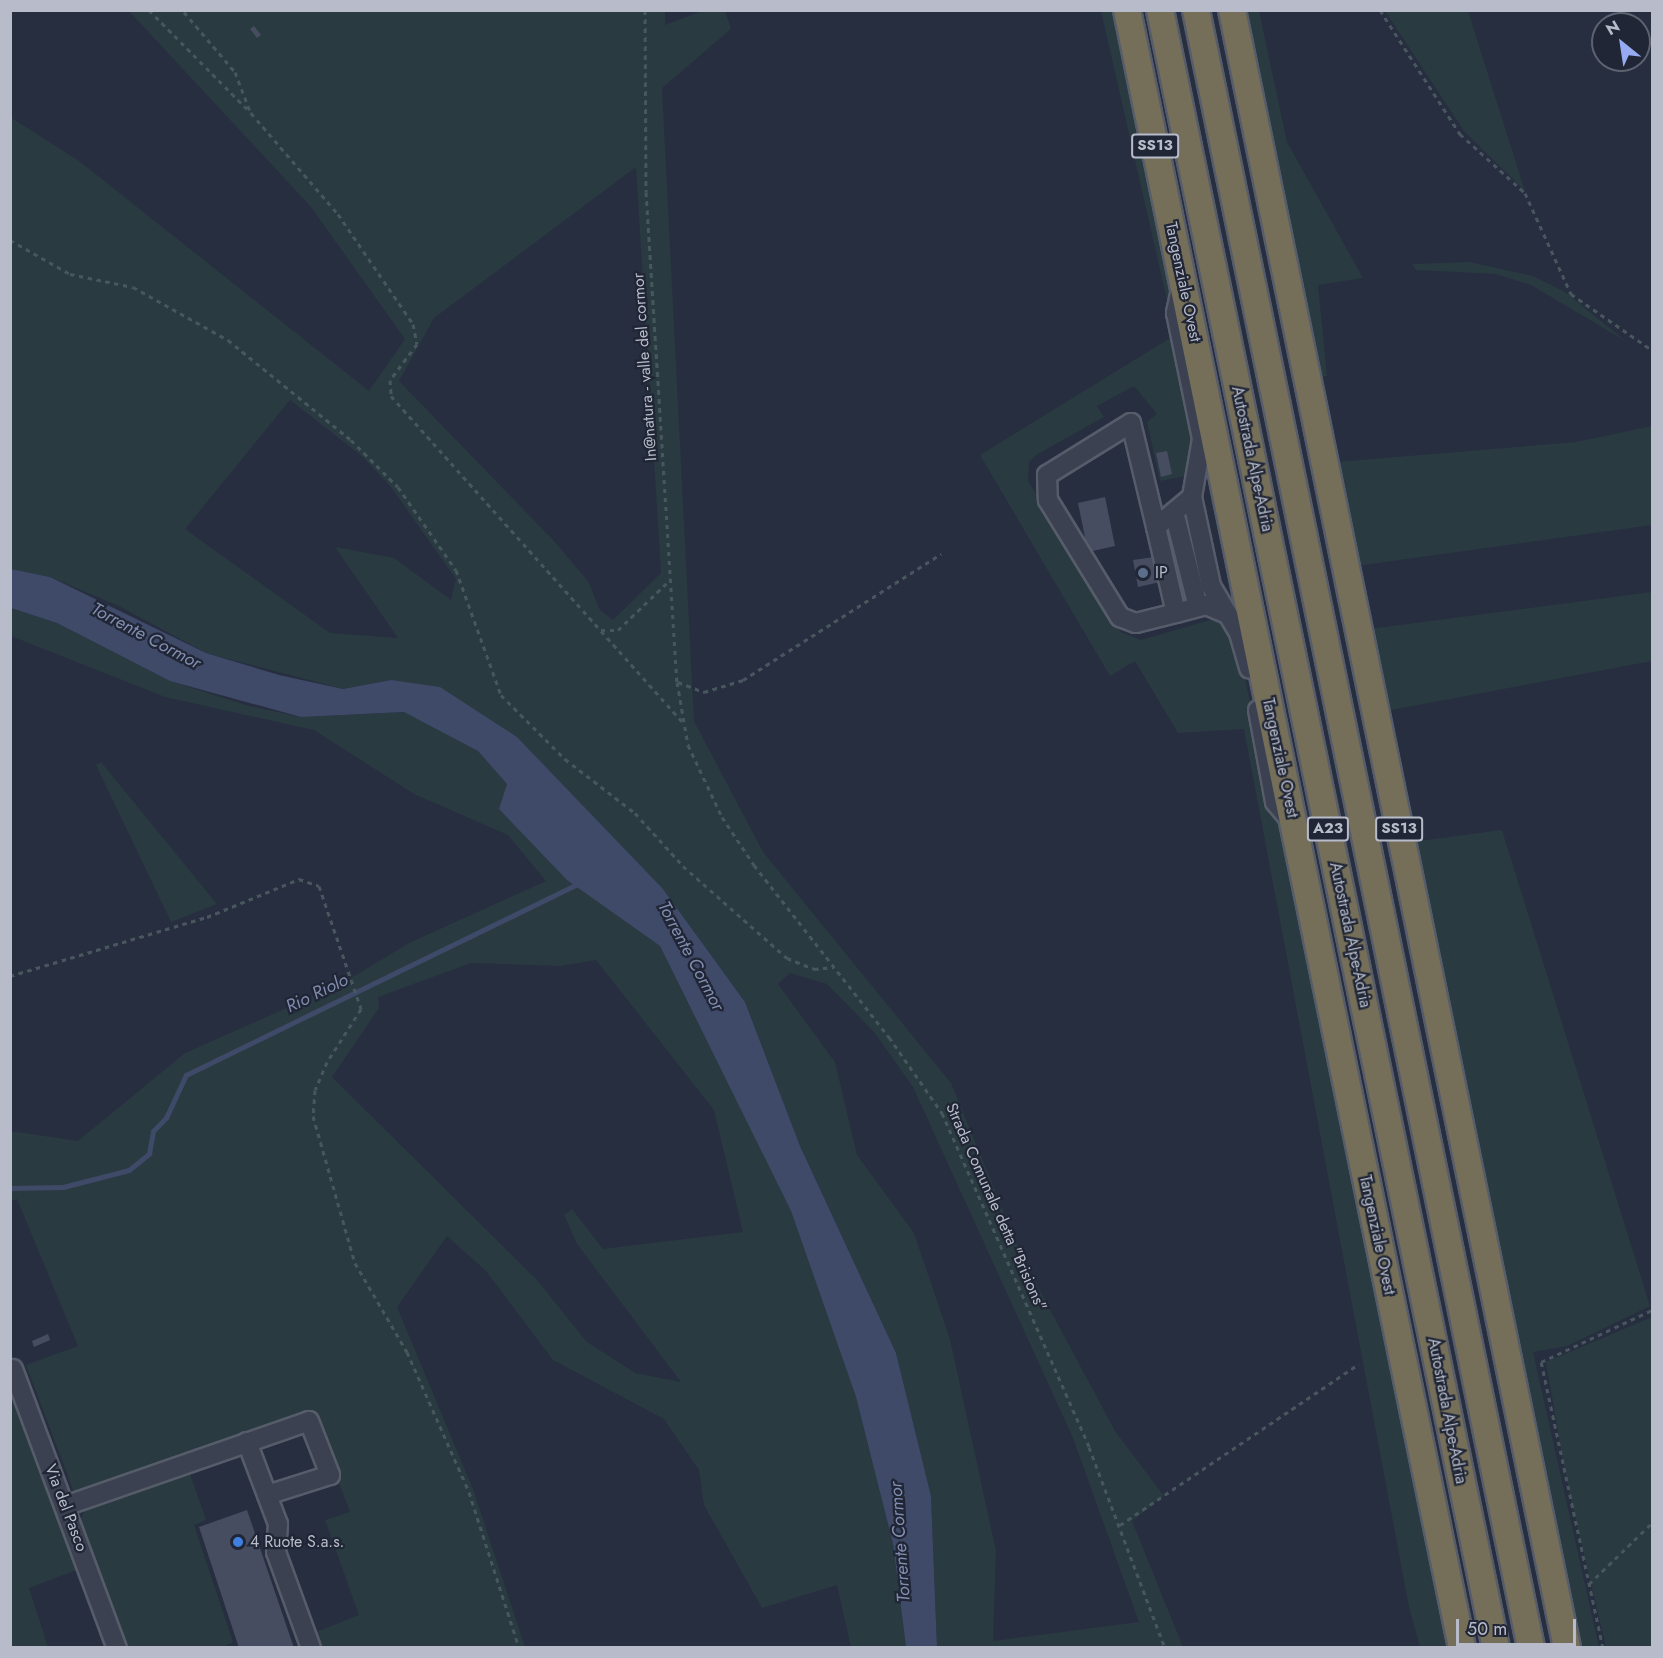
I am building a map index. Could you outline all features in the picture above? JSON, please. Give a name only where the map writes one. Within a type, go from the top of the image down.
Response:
[{"type":"highway","name":"Tangenziale Ovest","points":[[1127,10],[1462,1647]]},
{"type":"highway","name":"Autostrada Alpe-Adria","points":[[1160,10],[1496,1647]]},
{"type":"highway","name":"A23","points":[[1196,10],[1532,1647]]},
{"type":"highway","name":"SS13","points":[[1232,10],[1567,1647]]},
{"type":"street","points":[[1183,282],[1176,313],[1202,439],[1192,497],[1211,586],[1246,652],[1275,802],[1293,823]]},
{"type":"street","points":[[1176,613],[1131,423],[1047,475],[1048,500],[1120,617],[1136,623],[1176,613],[1198,607],[1215,606],[1227,614]]},
{"type":"street","points":[[1156,527],[1192,497]]},
{"type":"street","points":[[1174,512],[1198,607]]},
{"type":"street","name":"Via del Pasco","points":[[13,1369],[117,1647]]},
{"type":"street","points":[[65,1506],[309,1421],[330,1475],[267,1495]]},
{"type":"street","points":[[247,1442],[278,1524],[276,1552],[311,1647]]},
{"type":"path","points":[[149,10],[251,113],[338,214],[413,324],[417,344],[390,380],[391,396],[601,630],[642,684],[681,722]]},
{"type":"path","name":"In@natura - valle del cormor","points":[[645,10],[646,192],[681,722]]},
{"type":"path","points":[[1380,10],[1460,134],[1525,193],[1571,294],[1653,350]]},
{"type":"path","points":[[184,12],[235,72],[251,113]]},
{"type":"path","points":[[10,240],[70,274],[133,287],[228,340],[351,440],[398,487],[456,570],[501,695],[565,759],[635,813],[683,866],[787,958],[814,969],[834,967]]},
{"type":"path","points":[[677,682],[704,692],[743,680],[941,554]]},
{"type":"path","points":[[601,630],[618,630],[671,579]]},
{"type":"path","name":"Strada Comunale detta \"Brisions\"","points":[[681,722],[722,817],[942,1113],[1120,1526],[1165,1647]]},
{"type":"path","points":[[10,976],[207,917],[299,879],[319,886],[362,1009],[315,1090],[313,1116],[355,1263],[407,1352],[469,1492],[519,1647]]},
{"type":"path","points":[[1603,1647],[1541,1362],[1653,1310]]},
{"type":"path","points":[[1120,1526],[1359,1364]]},
{"type":"path","points":[[1588,1585],[1653,1523]]},
{"type":"shaded area","points":[[665,10],[665,25],[702,11],[725,11],[731,29],[662,88],[694,721],[763,852],[951,1083],[1023,1259],[1115,1431],[1164,1496],[1132,1521],[1183,1647],[937,1647],[931,1496],[896,1353],[800,1146],[745,1002],[666,893],[517,737],[391,680],[343,689],[206,653],[119,606],[50,577],[11,569],[10,117],[79,161],[369,391],[405,339],[311,207],[129,11]],"holes":[[[636,167],[661,573],[613,620],[600,610],[588,581],[554,541],[399,381],[434,318]],[[290,400],[363,457],[391,487],[456,579],[451,600],[394,558],[335,547],[398,638],[330,633],[185,529]],[[790,973],[827,984],[874,1032],[913,1087],[1073,1438],[1139,1622],[993,1641],[996,1551],[950,1339],[914,1233],[857,1155],[835,1062],[778,984]]]},
{"type":"shaded area","points":[[1101,11],[1117,11],[1171,272],[1171,317]]},
{"type":"shaded area","points":[[1242,11],[1259,11],[1287,142],[1363,278],[1318,285],[1327,376],[1318,377]]},
{"type":"shaded area","points":[[1385,11],[1468,11],[1525,191],[1464,131]]},
{"type":"shaded area","points":[[1469,262],[1533,276],[1565,292],[1627,342],[1531,285],[1496,274],[1416,270],[1412,264]]},
{"type":"shaded area","points":[[1175,335],[1195,436],[1187,476],[1160,481],[1147,422],[1157,414],[1134,386],[1097,406],[1104,417],[1036,455],[1029,462],[1028,481],[1121,632],[1141,640],[1217,618],[1226,624],[1241,658],[1270,800],[1284,832],[1451,1647],[1420,1647],[1409,1607],[1244,729],[1178,733],[1135,661],[1110,676],[980,455]]},
{"type":"shaded area","points":[[1652,426],[1652,525],[1356,566],[1336,462],[1576,442]]},
{"type":"shaded area","points":[[1652,592],[1652,661],[1386,711],[1369,629]]},
{"type":"shaded area","points":[[11,608],[57,623],[170,681],[249,706],[301,717],[404,712],[441,729],[478,751],[507,784],[500,810],[586,893],[660,946],[791,1211],[856,1397],[893,1544],[906,1647],[851,1647],[837,1585],[762,1608],[704,1505],[699,1470],[664,1419],[553,1360],[486,1271],[447,1236],[397,1307],[473,1489],[525,1647],[322,1647],[316,1632],[359,1615],[325,1520],[350,1512],[312,1411],[74,1492],[26,1365],[78,1346],[17,1199],[11,1201],[11,1131],[78,1141],[185,1053],[343,983],[409,943],[546,881],[508,835],[414,794],[314,730],[165,697],[11,636]],"holes":[[[596,960],[714,1110],[743,1232],[603,1249],[572,1209],[564,1215],[577,1244],[681,1382],[635,1373],[587,1342],[536,1279],[332,1077],[379,1008],[378,997],[471,963],[560,966]]]},
{"type":"shaded area","points":[[101,762],[217,904],[171,922],[96,765]]},
{"type":"shaded area","points":[[1502,830],[1650,1306],[1567,1346],[1533,1352],[1599,1647],[1576,1647],[1411,842]]},
{"type":"shaded area","points":[[1652,1317],[1652,1647],[1606,1647],[1566,1478],[1546,1362]]},
{"type":"shaded area","points":[[10,1395],[79,1569],[29,1588],[48,1647],[11,1647]]},
{"type":"shaded area","points":[[189,1471],[206,1520],[194,1525],[233,1642],[221,1648],[125,1647],[80,1521],[87,1506]]},
{"type":"water","name":"Torrente Cormor","points":[[11,569],[50,577],[206,653],[279,675],[343,689],[391,680],[440,687],[517,737],[663,889],[745,1002],[800,1146],[896,1353],[931,1496],[937,1647],[906,1647],[893,1544],[856,1397],[791,1211],[660,946],[567,880],[499,809],[507,784],[478,751],[404,712],[301,717],[170,681],[57,623],[11,608]]},
{"type":"building","points":[[254,26],[261,35],[257,38],[250,29]]},
{"type":"building","points":[[1167,451],[1172,474],[1161,477],[1156,453]]},
{"type":"building","points":[[1105,497],[1115,546],[1088,552],[1078,503]]},
{"type":"building","points":[[1184,532],[1188,550],[1208,546],[1214,570],[1138,587],[1133,560],[1168,555],[1164,536]]},
{"type":"building","points":[[48,1334],[50,1340],[34,1347],[32,1341]]},
{"type":"building","points":[[247,1510],[294,1648],[239,1648],[199,1527]]},
{"type":"waterway","name":"Rio Riolo","points":[[10,1188],[63,1187],[129,1170],[149,1154],[153,1131],[166,1118],[186,1075],[580,883]]},
{"type":"place","name":"IP","points":[[1143,573]]},
{"type":"place","name":"4 Ruote S.a.s.","points":[[238,1542]]}]
